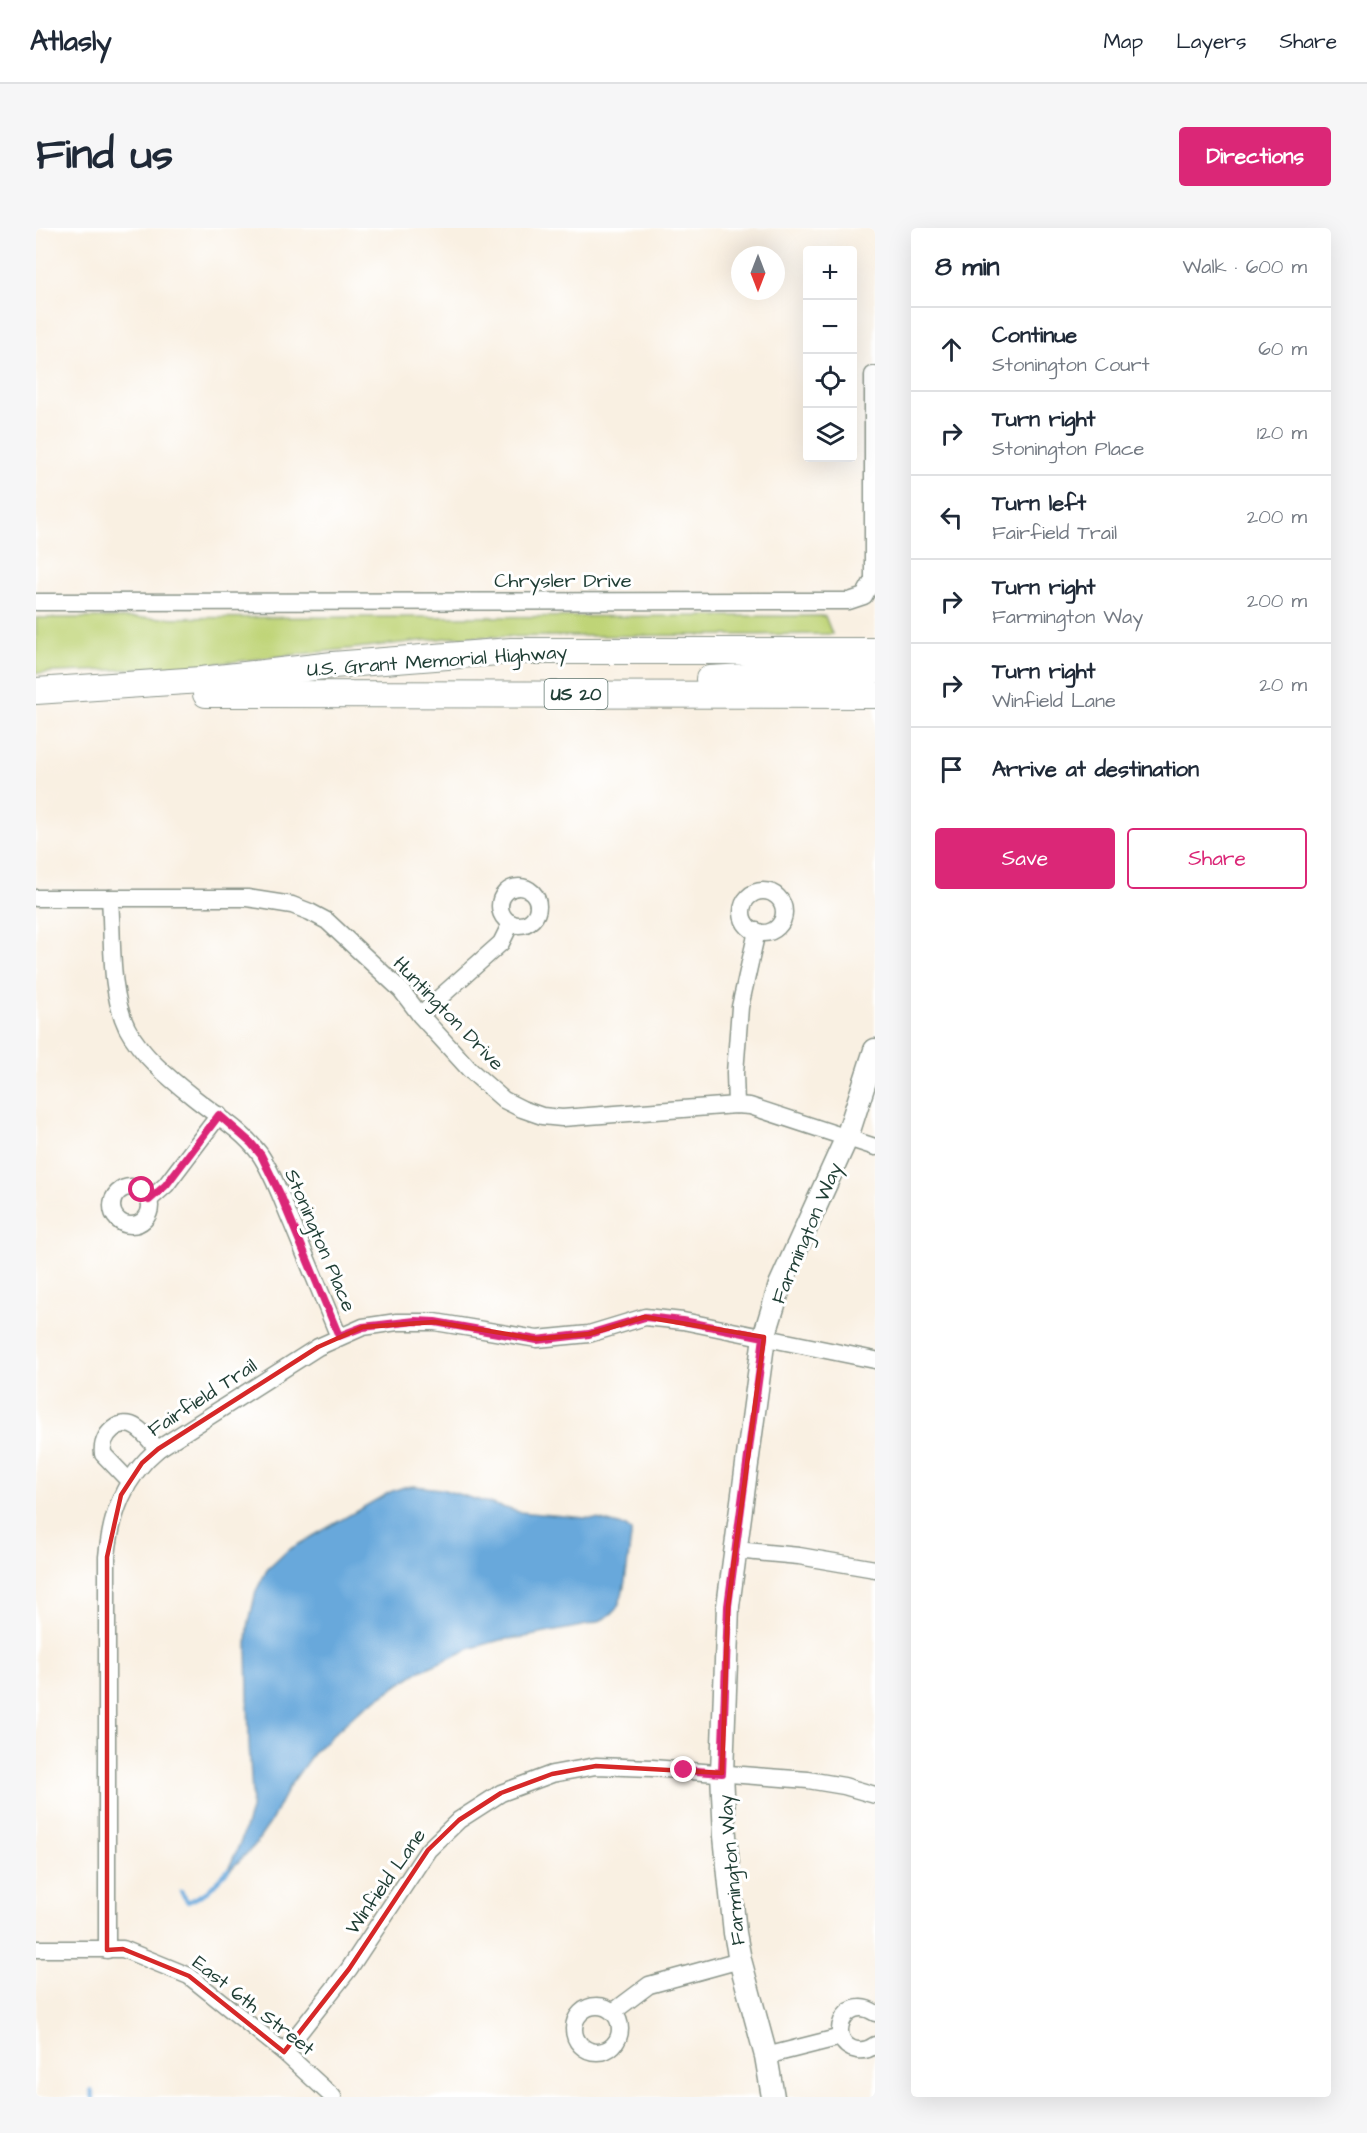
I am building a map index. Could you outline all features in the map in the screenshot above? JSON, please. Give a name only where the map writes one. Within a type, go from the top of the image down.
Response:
[{"type":"main road","name":"U.S. Grant Memorial Highway","points":[[36,691],[201,680],[333,665],[511,651],[868,647]]},
{"type":"main road","points":[[572,694],[636,683],[875,670]]},
{"type":"main road","name":"U.S. Grant Memorial Highway","points":[[36,696],[277,693],[572,694],[869,699]]},
{"type":"street","name":"Chrysler Drive","points":[[36,602],[849,601],[864,596],[873,580],[873,375],[875,375]]},
{"type":"street","name":"Huntington Drive","points":[[36,898],[247,898],[292,905],[327,921],[401,990],[420,1015],[470,1070],[504,1100],[522,1109],[542,1116],[562,1119],[736,1105],[750,1106],[875,1147]]},
{"type":"street","name":"Stonington Place","points":[[110,898],[116,990],[122,1016],[128,1029],[145,1054],[193,1097],[219,1115],[261,1155],[280,1194],[339,1336]]},
{"type":"street","points":[[420,1015],[501,942],[511,923]]},
{"type":"street","points":[[736,1105],[735,1073],[740,1006],[757,931]]},
{"type":"street","name":"Farmington Way","points":[[773,2097],[766,2056],[735,1933],[725,1836],[722,1773],[728,1606],[764,1337],[780,1285],[847,1137],[875,1050]]},
{"type":"street","points":[[149,1200],[166,1185],[219,1115]]},
{"type":"street","name":"Fairfield Trail","points":[[106,1950],[107,1557],[111,1524],[121,1495],[142,1463],[158,1449],[318,1347],[363,1327],[415,1321],[435,1322],[537,1340],[589,1334],[645,1317],[683,1321],[875,1359]]},
{"type":"street","points":[[129,1480],[103,1454],[102,1442],[105,1435],[116,1427],[131,1425],[137,1427],[158,1449]]},
{"type":"street","points":[[735,1550],[799,1556],[875,1569]]},
{"type":"street","name":"Winfield Lane","points":[[284,2052],[349,1969],[428,1850],[459,1820],[501,1793],[552,1774],[596,1766],[808,1780],[844,1786],[875,1795]]},
{"type":"street","name":"East 6th Street","points":[[36,1949],[123,1949],[189,1976],[284,2052],[333,2097]]},
{"type":"street","points":[[613,2012],[649,1985],[740,1960]]},
{"type":"street","points":[[875,2013],[865,2008],[856,2008],[842,2019],[840,2028],[841,2037],[853,2049],[862,2050],[875,2045]]},
{"type":"street","points":[[766,2056],[841,2037]]},
{"type":"highlighted area","points":[[645,1317],[764,1337],[728,1606],[722,1773],[596,1766],[552,1774],[501,1793],[459,1820],[428,1850],[349,1969],[284,2052],[189,1976],[123,1949],[107,1950],[107,1557],[121,1495],[142,1463],[158,1449],[318,1347],[363,1327],[435,1322],[537,1339],[589,1334]]},
{"type":"green space","points":[[825,616],[832,634],[455,637],[186,667],[36,673],[36,618]]},
{"type":"water","points":[[415,1486],[441,1489],[519,1512],[597,1519],[626,1527],[631,1531],[631,1537],[619,1603],[611,1614],[592,1624],[500,1640],[472,1648],[418,1672],[360,1710],[314,1752],[288,1788],[270,1823],[254,1846],[226,1874],[241,1841],[251,1810],[247,1646],[248,1627],[256,1591],[267,1570],[288,1550],[390,1492]]},
{"type":"waterway","points":[[181,1892],[188,1902],[208,1891],[228,1870]]},
{"type":"waterway","points":[[91,2090],[93,2097]]},
{"type":"route","points":[[142,1190],[147,1194],[149,1200],[166,1185],[219,1115],[261,1155],[280,1194],[339,1336],[378,1324],[415,1321],[435,1322],[537,1340],[589,1334],[645,1317],[683,1321],[764,1337],[728,1606],[722,1773],[684,1770]]}]
